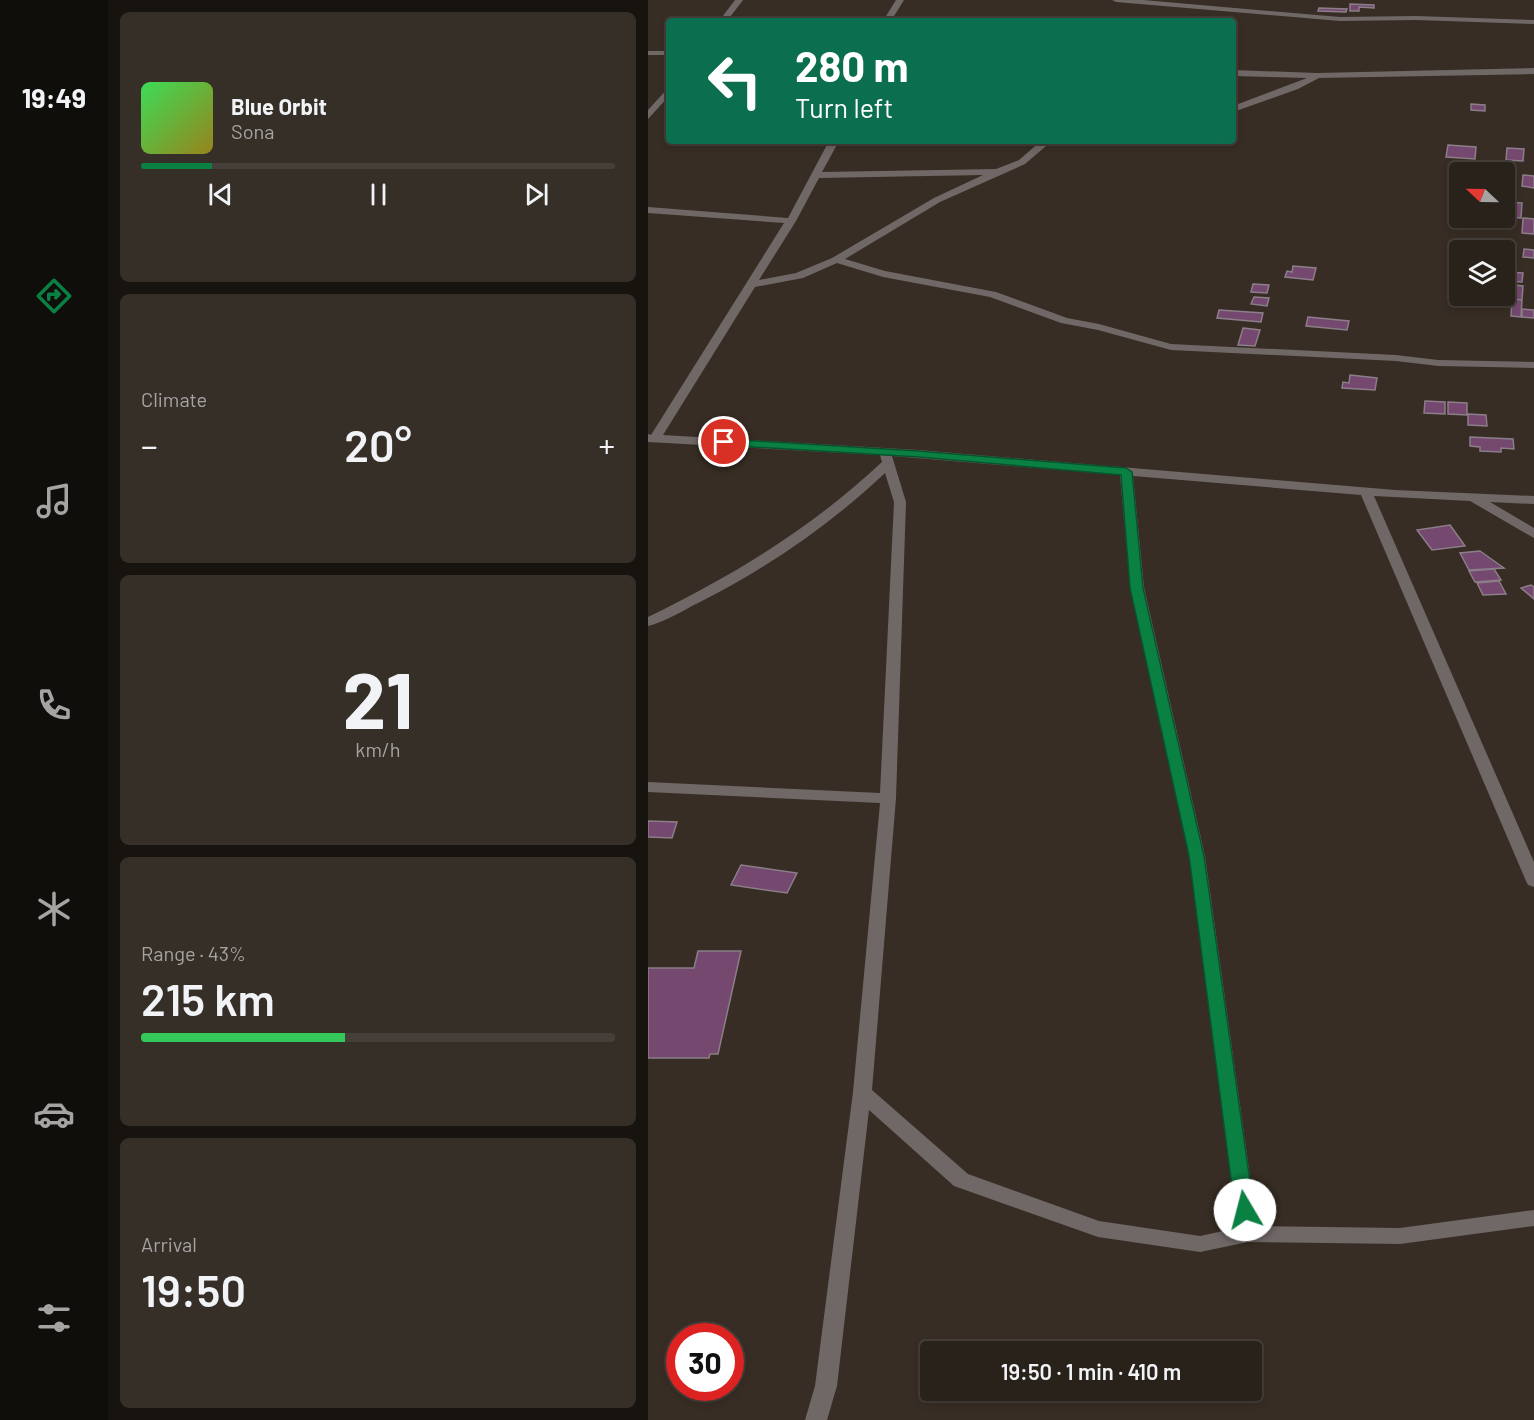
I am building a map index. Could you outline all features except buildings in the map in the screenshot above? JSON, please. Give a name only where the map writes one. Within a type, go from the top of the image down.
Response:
[{"type":"street","points":[[725,18],[739,0]]},
{"type":"street","points":[[889,18],[900,0]]},
{"type":"street","points":[[1116,0],[1340,19],[1416,18],[1534,22]]},
{"type":"street","points":[[648,53],[666,53]]},
{"type":"street","points":[[1236,73],[1317,76],[1534,71]]},
{"type":"street","points":[[1236,109],[1295,87],[1317,76]]},
{"type":"street","points":[[648,116],[666,94]]},
{"type":"street","points":[[832,144],[791,221],[651,438],[887,457],[1126,472],[1366,492],[1534,500]]},
{"type":"street","points":[[751,285],[799,276],[836,260],[937,200],[1022,162],[1043,144]]},
{"type":"street","points":[[816,176],[997,172]]},
{"type":"street","points":[[648,210],[791,221]]},
{"type":"street","points":[[836,260],[883,274],[992,294],[1065,321],[1099,327],[1171,347],[1396,358],[1438,363],[1534,365]]},
{"type":"street","points":[[648,622],[746,572],[796,539],[847,500],[887,457]]},
{"type":"street","points":[[816,1420],[826,1386],[862,1092],[888,798],[900,502],[887,457]]},
{"type":"street","points":[[1126,472],[1137,588],[1197,856],[1248,1234]]},
{"type":"street","points":[[1366,492],[1534,881]]},
{"type":"street","points":[[1471,496],[1534,534]]},
{"type":"street","points":[[648,788],[888,798]]},
{"type":"street","points":[[862,1092],[961,1180],[1098,1229],[1200,1244],[1248,1234],[1400,1236],[1534,1218]]},
{"type":"route","points":[[724,442],[918,454],[1126,472],[1137,588],[1197,856],[1245,1210]]}]
